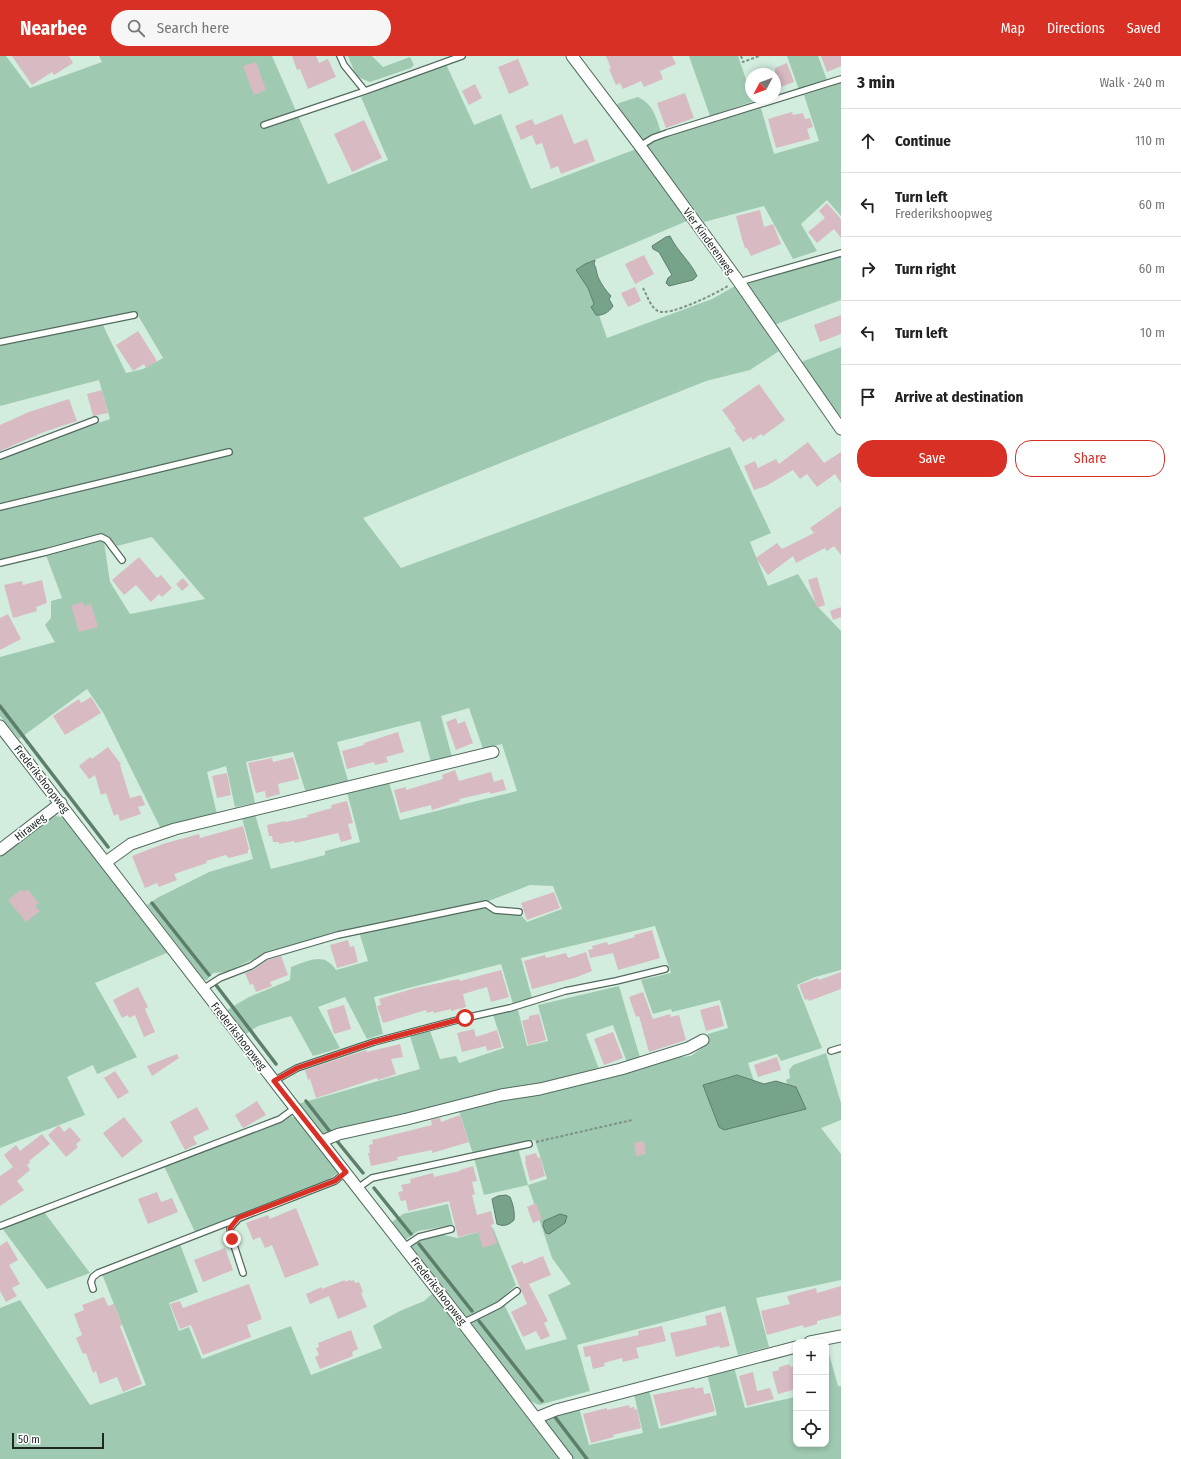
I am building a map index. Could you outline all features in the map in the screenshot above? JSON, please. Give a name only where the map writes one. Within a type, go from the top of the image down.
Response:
[{"type":"street","name":"Vier Kinderenweg","points":[[572,56],[739,281],[840,426]]},
{"type":"street","name":"Frederikshoopweg","points":[[0,726],[567,1459]]},
{"type":"street","points":[[106,862],[131,844],[175,829],[493,752]]},
{"type":"street","name":"Hiraweg","points":[[0,850],[61,803]]},
{"type":"street","points":[[322,1141],[339,1134],[495,1097],[540,1089],[601,1074],[688,1048],[703,1040]]},
{"type":"street","points":[[826,1339],[841,1336]]},
{"type":"street","points":[[536,1418],[556,1410],[793,1348]]},
{"type":"lane","points":[[340,56],[344,65],[365,91]]},
{"type":"lane","points":[[264,125],[462,56]]},
{"type":"lane","points":[[640,146],[653,138],[668,133],[841,79]]},
{"type":"lane","points":[[739,281],[841,253]]},
{"type":"lane","points":[[0,342],[134,315]]},
{"type":"lane","points":[[0,456],[95,420]]},
{"type":"lane","points":[[0,507],[228,452]]},
{"type":"lane","points":[[0,563],[101,537],[107,540],[122,560]]},
{"type":"lane","points":[[204,989],[220,978],[251,966],[266,956],[338,935],[486,904],[495,910],[519,912]]},
{"type":"lane","points":[[274,1081],[297,1068],[374,1042],[465,1018],[510,1008],[565,991],[665,970]]},
{"type":"lane","points":[[831,1051],[841,1048]]},
{"type":"lane","points":[[0,1226],[280,1120],[295,1108]]},
{"type":"lane","points":[[358,1188],[372,1178],[529,1144]]},
{"type":"lane","points":[[93,1288],[91,1282],[93,1277],[98,1273],[335,1181],[346,1172]]},
{"type":"lane","points":[[238,1218],[230,1228],[243,1273]]},
{"type":"lane","points":[[404,1247],[419,1237],[451,1229]]},
{"type":"lane","points":[[463,1323],[499,1305],[517,1291]]},
{"type":"path","points":[[741,56],[743,62],[759,56]]},
{"type":"path","points":[[643,288],[652,305],[657,311],[662,313],[675,310],[719,292],[739,281]]},
{"type":"path","points":[[529,1144],[632,1120]]},
{"type":"shaded area","points":[[0,56],[6,56],[30,88],[102,62],[99,56],[272,56],[328,184],[388,160],[361,97],[446,64],[474,125],[501,114],[531,189],[636,149],[687,221],[585,264],[577,270],[588,288],[594,304],[591,307],[596,315],[599,315],[607,338],[712,299],[735,286],[779,351],[750,370],[706,381],[363,518],[401,568],[730,447],[771,533],[750,542],[768,586],[798,574],[818,607],[841,631],[841,970],[815,977],[797,985],[822,1048],[781,1061],[777,1054],[748,1063],[754,1081],[737,1075],[703,1085],[796,1087],[787,1084],[786,1080],[790,1078],[789,1070],[793,1065],[826,1053],[841,1103],[841,1120],[821,1128],[841,1154],[841,1280],[756,1298],[769,1347],[738,1355],[725,1306],[577,1345],[590,1391],[539,1405],[530,1401],[469,1322],[504,1304],[526,1350],[567,1339],[548,1295],[571,1284],[552,1258],[528,1185],[547,1179],[535,1140],[473,1154],[458,1108],[660,1059],[691,1056],[707,1044],[708,1034],[728,1028],[720,1000],[672,1012],[671,1009],[653,1014],[641,980],[671,973],[655,926],[521,958],[532,998],[513,1004],[501,964],[374,997],[383,1034],[367,1039],[345,997],[318,1007],[340,1048],[313,1056],[291,1016],[258,1026],[246,1034],[227,1010],[249,997],[290,980],[291,967],[304,962],[321,959],[331,964],[336,970],[368,961],[359,932],[486,906],[520,914],[527,922],[562,909],[553,886],[530,885],[486,902],[338,933],[278,951],[275,949],[226,972],[213,973],[207,980],[203,979],[147,905],[157,898],[209,872],[253,859],[242,818],[255,814],[271,869],[325,855],[325,851],[360,842],[347,792],[389,782],[400,820],[517,791],[502,744],[483,749],[469,708],[441,716],[452,757],[431,762],[420,721],[337,742],[349,784],[306,793],[293,752],[246,762],[255,803],[235,807],[226,766],[207,772],[217,814],[160,827],[104,714],[87,689],[19,739],[0,716],[0,657],[55,642],[45,625],[51,618],[51,601],[62,598],[46,555],[98,540],[104,542],[110,582],[130,614],[205,599],[152,537],[117,546],[108,536],[99,535],[46,550],[0,560],[0,457],[110,419],[99,380],[0,406],[0,346],[102,323],[126,373],[143,369],[163,358],[136,312],[0,339]]},
{"type":"shaded area","points":[[348,56],[372,56],[383,67],[410,57],[414,65],[411,68],[370,82],[360,78],[355,73]]},
{"type":"shaded area","points":[[689,56],[738,56],[745,76],[745,104],[710,116]]},
{"type":"shaded area","points":[[787,56],[818,56],[827,80],[799,90]]},
{"type":"shaded area","points":[[841,83],[841,216],[827,200],[801,224],[817,251],[793,259],[764,206],[704,222],[647,146],[654,141],[667,136],[761,108],[774,154],[819,141],[804,95]]},
{"type":"shaded area","points":[[638,97],[651,107],[661,132],[642,140],[617,105]]},
{"type":"shaded area","points":[[670,236],[697,276],[693,280],[669,286],[666,283],[668,278],[672,275],[659,252],[653,249],[652,246]]},
{"type":"shaded area","points":[[841,251],[841,300],[774,325],[747,284],[747,280]]},
{"type":"shaded area","points":[[595,260],[594,264],[598,277],[611,296],[609,299],[613,306],[606,313],[601,315],[596,315],[591,307],[594,304],[588,288],[576,270]]},
{"type":"shaded area","points":[[841,347],[841,416],[835,412],[801,362]]},
{"type":"shaded area","points":[[56,816],[65,818],[169,952],[95,983],[137,1057],[97,1074],[93,1065],[67,1077],[85,1115],[0,1148],[0,857],[51,818]]},
{"type":"shaded area","points":[[619,986],[641,1061],[628,1065],[613,1025],[586,1034],[600,1072],[325,1136],[298,1104],[420,1069],[410,1036],[430,1031],[440,1059],[456,1056],[459,1063],[504,1048],[493,1015],[518,1010],[527,1046],[548,1041],[538,1005]]},
{"type":"shaded area","points":[[737,1075],[764,1084],[776,1081],[796,1087],[806,1109],[724,1130],[719,1127],[703,1085]]},
{"type":"shaded area","points":[[290,1116],[298,1119],[339,1172],[328,1180],[195,1232],[164,1166],[285,1120]]},
{"type":"shaded area","points":[[518,1148],[528,1185],[484,1195],[474,1158]]},
{"type":"shaded area","points":[[506,1195],[510,1197],[512,1202],[514,1220],[504,1225],[497,1224],[492,1199],[498,1196]]},
{"type":"shaded area","points":[[448,1204],[453,1225],[418,1231],[405,1240],[392,1222],[403,1214]]},
{"type":"shaded area","points":[[44,1212],[90,1273],[47,1289],[2,1228]]},
{"type":"shaded area","points":[[560,1214],[567,1216],[565,1223],[549,1234],[546,1233],[543,1226],[544,1221]]},
{"type":"shaded area","points":[[493,1228],[516,1285],[498,1302],[469,1317],[464,1317],[411,1247],[420,1240],[440,1234],[457,1238]]},
{"type":"shaded area","points":[[180,1244],[198,1292],[169,1303],[179,1331],[189,1327],[202,1359],[291,1326],[311,1375],[382,1348],[373,1326],[400,1311],[424,1301],[433,1293],[560,1459],[0,1459],[0,1308],[20,1300],[90,1405],[146,1385],[102,1274]]},
{"type":"shaded area","points":[[829,1354],[838,1386],[841,1386],[841,1459],[573,1459],[543,1419],[578,1404],[589,1445],[643,1433],[633,1390],[648,1386],[659,1429],[717,1415],[707,1374],[734,1367],[745,1408],[793,1398],[793,1447],[829,1447]]},
{"type":"building","points":[[12,56],[69,56],[73,63],[54,75],[52,72],[32,85]]},
{"type":"building","points":[[292,56],[316,56],[319,63],[328,59],[336,77],[308,89],[300,69],[297,70]]},
{"type":"building","points":[[606,56],[672,56],[676,64],[660,71],[663,79],[644,87],[641,81],[623,89],[620,83],[616,85],[609,69],[611,68]]},
{"type":"building","points":[[821,56],[841,56],[841,66],[827,72]]},
{"type":"building","points":[[518,59],[529,85],[509,94],[498,67]]},
{"type":"building","points":[[256,62],[266,90],[254,95],[243,66]]},
{"type":"building","points":[[787,63],[794,82],[781,87],[781,68],[775,68]]},
{"type":"building","points":[[475,84],[482,98],[469,105],[462,91]]},
{"type":"building","points":[[685,93],[694,118],[666,128],[657,103]]},
{"type":"building","points":[[792,112],[793,115],[803,113],[805,119],[810,118],[813,127],[807,129],[810,139],[776,148],[768,119]]},
{"type":"building","points":[[562,114],[574,144],[587,139],[595,161],[561,174],[558,166],[551,169],[542,143],[536,145],[532,135],[521,140],[515,126],[532,119],[535,125]]},
{"type":"building","points":[[364,120],[382,158],[352,172],[334,134]]},
{"type":"building","points":[[827,203],[841,219],[841,238],[834,229],[817,243],[808,232],[825,218],[819,211]]},
{"type":"building","points":[[760,210],[764,227],[773,224],[781,244],[751,256],[747,248],[745,248],[736,216]]},
{"type":"building","points":[[644,255],[654,274],[635,284],[625,264]]},
{"type":"building","points":[[635,287],[641,301],[628,307],[621,293]]},
{"type":"building","points":[[841,315],[841,334],[820,342],[814,325]]},
{"type":"building","points":[[138,331],[157,361],[146,368],[144,364],[133,371],[116,345]]},
{"type":"building","points":[[759,384],[785,420],[763,436],[761,434],[753,440],[751,437],[743,442],[734,430],[736,429],[722,410]]},
{"type":"building","points":[[102,390],[108,413],[93,416],[87,394]]},
{"type":"building","points":[[69,399],[77,421],[44,432],[0,451],[0,425],[29,412]]},
{"type":"building","points":[[808,442],[824,463],[841,452],[841,483],[835,474],[817,487],[807,474],[800,479],[793,470],[766,486],[754,490],[744,466],[755,461],[758,468],[776,459],[779,464]]},
{"type":"building","points":[[841,506],[841,555],[834,546],[827,551],[825,548],[796,563],[793,556],[768,575],[756,558],[777,543],[782,549],[814,533],[810,528]]},
{"type":"building","points":[[139,557],[157,578],[161,575],[172,588],[162,597],[159,594],[151,602],[136,585],[124,595],[112,580]]},
{"type":"building","points":[[817,577],[825,605],[817,608],[808,580]]},
{"type":"building","points":[[183,578],[189,585],[182,591],[176,584]]},
{"type":"building","points":[[42,580],[47,603],[36,607],[37,611],[13,618],[4,585],[22,581],[23,585]]},
{"type":"building","points":[[83,602],[84,606],[91,604],[98,627],[79,632],[71,606]]},
{"type":"building","points":[[841,607],[841,617],[833,620],[830,611]]},
{"type":"building","points":[[8,614],[21,639],[0,650],[0,618]]},
{"type":"building","points":[[91,697],[101,713],[65,735],[53,716],[79,699],[81,703]]},
{"type":"building","points":[[456,718],[458,724],[465,721],[473,743],[456,750],[446,722]]},
{"type":"building","points":[[398,732],[404,752],[386,757],[388,762],[375,765],[374,762],[347,769],[342,751],[364,745],[364,743]]},
{"type":"building","points":[[108,747],[121,764],[120,765],[130,798],[141,795],[145,805],[138,807],[141,814],[120,821],[118,814],[114,816],[106,793],[101,795],[95,775],[89,779],[79,766],[90,757],[92,759]]},
{"type":"building","points":[[293,757],[299,779],[278,784],[280,794],[266,798],[265,791],[256,793],[248,763],[272,758],[273,762]]},
{"type":"building","points":[[455,770],[459,781],[491,772],[494,782],[503,779],[506,790],[459,799],[460,801],[432,810],[431,805],[400,813],[394,790],[406,787],[406,790],[443,779],[442,775]]},
{"type":"building","points":[[227,773],[231,795],[217,798],[212,776]]},
{"type":"building","points":[[347,801],[353,823],[348,824],[352,839],[341,842],[338,833],[295,843],[294,841],[279,844],[279,842],[273,842],[272,836],[269,836],[267,825],[308,817],[307,815],[332,808],[331,805]]},
{"type":"building","points":[[243,826],[249,849],[248,853],[229,858],[226,855],[206,861],[207,863],[174,874],[177,880],[159,887],[157,883],[145,888],[132,856],[166,843],[199,834],[200,838]]},
{"type":"building","points":[[22,889],[24,892],[27,889],[39,903],[35,906],[40,911],[26,922],[8,900]]},
{"type":"building","points":[[554,892],[560,908],[527,920],[521,903]]},
{"type":"building","points":[[652,930],[660,958],[618,970],[613,953],[590,958],[588,950],[593,949],[592,946],[607,942],[608,945]]},
{"type":"building","points":[[348,940],[350,947],[354,946],[358,962],[337,968],[330,945]]},
{"type":"building","points":[[586,952],[592,971],[574,978],[532,989],[524,961],[545,955],[546,958],[566,953],[568,958]]},
{"type":"building","points":[[281,956],[288,975],[270,982],[272,986],[256,992],[253,984],[250,985],[245,973],[253,970],[268,960]]},
{"type":"building","points":[[501,970],[509,997],[491,1002],[487,987],[463,994],[466,1007],[434,1013],[433,1011],[427,1013],[426,1010],[383,1023],[377,1006],[381,1005],[379,999],[415,988],[459,979],[460,981]]},
{"type":"building","points":[[841,972],[841,989],[809,1001],[808,999],[805,1000],[799,985]]},
{"type":"building","points":[[138,987],[148,1007],[145,1009],[155,1032],[144,1037],[135,1015],[129,1018],[128,1015],[122,1018],[113,1000]]},
{"type":"building","points":[[643,992],[653,1019],[670,1014],[671,1017],[679,1015],[686,1040],[649,1052],[639,1016],[636,1017],[629,997]]},
{"type":"building","points":[[344,1005],[351,1029],[334,1034],[327,1010]]},
{"type":"building","points":[[719,1005],[724,1026],[706,1031],[700,1010]]},
{"type":"building","points":[[539,1014],[546,1040],[528,1045],[522,1021],[529,1019],[529,1016]]},
{"type":"building","points":[[474,1029],[476,1037],[497,1030],[502,1047],[487,1051],[486,1046],[462,1052],[457,1033]]},
{"type":"building","points":[[613,1032],[623,1058],[604,1065],[594,1039]]},
{"type":"building","points":[[400,1044],[403,1057],[391,1059],[396,1074],[378,1080],[377,1078],[316,1098],[310,1079],[308,1080],[305,1070],[366,1050],[367,1052]]},
{"type":"building","points":[[177,1054],[179,1058],[152,1076],[147,1066]]},
{"type":"building","points":[[777,1057],[781,1070],[758,1077],[754,1065]]},
{"type":"building","points":[[115,1071],[129,1092],[118,1099],[104,1078]]},
{"type":"building","points":[[257,1101],[266,1115],[243,1128],[235,1115]]},
{"type":"building","points":[[197,1107],[209,1129],[193,1137],[197,1144],[185,1150],[170,1122]]},
{"type":"building","points":[[460,1115],[469,1142],[432,1153],[432,1150],[397,1157],[398,1160],[371,1166],[368,1153],[370,1153],[369,1145],[373,1144],[372,1140],[432,1125],[431,1120],[440,1118],[441,1122]]},
{"type":"building","points":[[124,1117],[143,1141],[122,1158],[103,1133]]},
{"type":"building","points":[[59,1125],[64,1132],[70,1127],[81,1140],[76,1144],[78,1147],[66,1157],[48,1135]]},
{"type":"building","points":[[42,1134],[50,1144],[29,1161],[30,1163],[27,1165],[30,1170],[17,1181],[24,1190],[0,1206],[0,1176],[13,1167],[4,1155],[16,1145],[20,1151]]},
{"type":"building","points":[[644,1141],[646,1154],[636,1156],[634,1143]]},
{"type":"building","points":[[536,1153],[538,1158],[540,1157],[545,1176],[530,1181],[525,1156]]},
{"type":"building","points":[[473,1166],[477,1181],[472,1182],[475,1194],[472,1195],[477,1215],[491,1211],[494,1224],[491,1225],[497,1243],[483,1248],[478,1232],[458,1237],[449,1201],[408,1211],[406,1200],[401,1201],[398,1192],[403,1191],[401,1185],[411,1183],[410,1179],[433,1173],[434,1177],[460,1171]]},
{"type":"building","points":[[157,1192],[161,1202],[172,1198],[178,1212],[148,1224],[138,1199]]},
{"type":"building","points":[[536,1203],[542,1219],[533,1223],[527,1207]]},
{"type":"building","points":[[296,1208],[319,1265],[285,1278],[272,1245],[265,1248],[260,1237],[253,1240],[246,1223],[268,1215],[270,1219]]},
{"type":"building","points":[[7,1241],[18,1260],[9,1265],[20,1284],[12,1288],[17,1296],[6,1302],[0,1291],[0,1246]]},
{"type":"building","points":[[225,1248],[233,1270],[203,1282],[194,1260]]},
{"type":"building","points":[[543,1256],[551,1275],[529,1284],[548,1321],[544,1323],[550,1336],[541,1340],[536,1331],[523,1337],[511,1312],[527,1304],[511,1266],[522,1261],[524,1264]]},
{"type":"building","points":[[345,1280],[345,1282],[354,1280],[355,1283],[359,1282],[363,1292],[361,1293],[367,1307],[338,1319],[329,1296],[310,1304],[306,1294]]},
{"type":"building","points":[[249,1284],[262,1319],[247,1325],[251,1337],[203,1355],[191,1325],[180,1329],[170,1304],[180,1301],[183,1308]]},
{"type":"building","points":[[841,1286],[841,1315],[817,1321],[817,1324],[804,1328],[803,1325],[767,1335],[761,1311],[790,1304],[787,1296],[816,1288],[817,1293]]},
{"type":"building","points":[[104,1297],[108,1306],[114,1304],[122,1325],[120,1326],[142,1384],[123,1392],[117,1377],[100,1384],[96,1371],[93,1373],[86,1353],[83,1354],[76,1338],[82,1335],[74,1314],[84,1310],[82,1305]]},
{"type":"building","points":[[721,1312],[730,1346],[720,1348],[719,1346],[676,1357],[670,1333],[707,1325],[705,1316]]},
{"type":"building","points":[[662,1326],[666,1341],[636,1348],[639,1358],[623,1362],[622,1358],[604,1363],[605,1366],[593,1369],[590,1356],[585,1357],[583,1347],[639,1335],[638,1331]]},
{"type":"building","points":[[351,1330],[358,1349],[352,1352],[353,1356],[320,1369],[315,1357],[319,1355],[316,1348],[319,1347],[318,1343]]},
{"type":"building","points":[[790,1364],[790,1367],[793,1366],[793,1390],[778,1394],[772,1372],[779,1370],[779,1367]]},
{"type":"building","points":[[753,1372],[757,1391],[770,1388],[774,1399],[747,1406],[739,1376]]},
{"type":"building","points":[[694,1387],[695,1389],[703,1387],[704,1394],[710,1393],[715,1411],[661,1426],[653,1395]]},
{"type":"building","points":[[629,1405],[630,1408],[634,1407],[635,1410],[637,1409],[641,1428],[613,1435],[614,1437],[591,1443],[583,1414],[607,1408],[607,1410]]},
{"type":"waterway","points":[[0,706],[108,847]]},
{"type":"waterway","points":[[152,903],[209,975]]},
{"type":"waterway","points":[[216,985],[276,1064]]},
{"type":"waterway","points":[[306,1101],[331,1133]]},
{"type":"waterway","points":[[337,1141],[363,1173]]},
{"type":"waterway","points":[[374,1188],[411,1234]]},
{"type":"waterway","points":[[419,1244],[472,1311]]},
{"type":"waterway","points":[[479,1321],[542,1401]]},
{"type":"waterway","points":[[555,1417],[587,1459]]},
{"type":"route","points":[[232,1239],[230,1228],[238,1218],[335,1181],[346,1172],[274,1081],[297,1068],[374,1042],[465,1018]]}]
